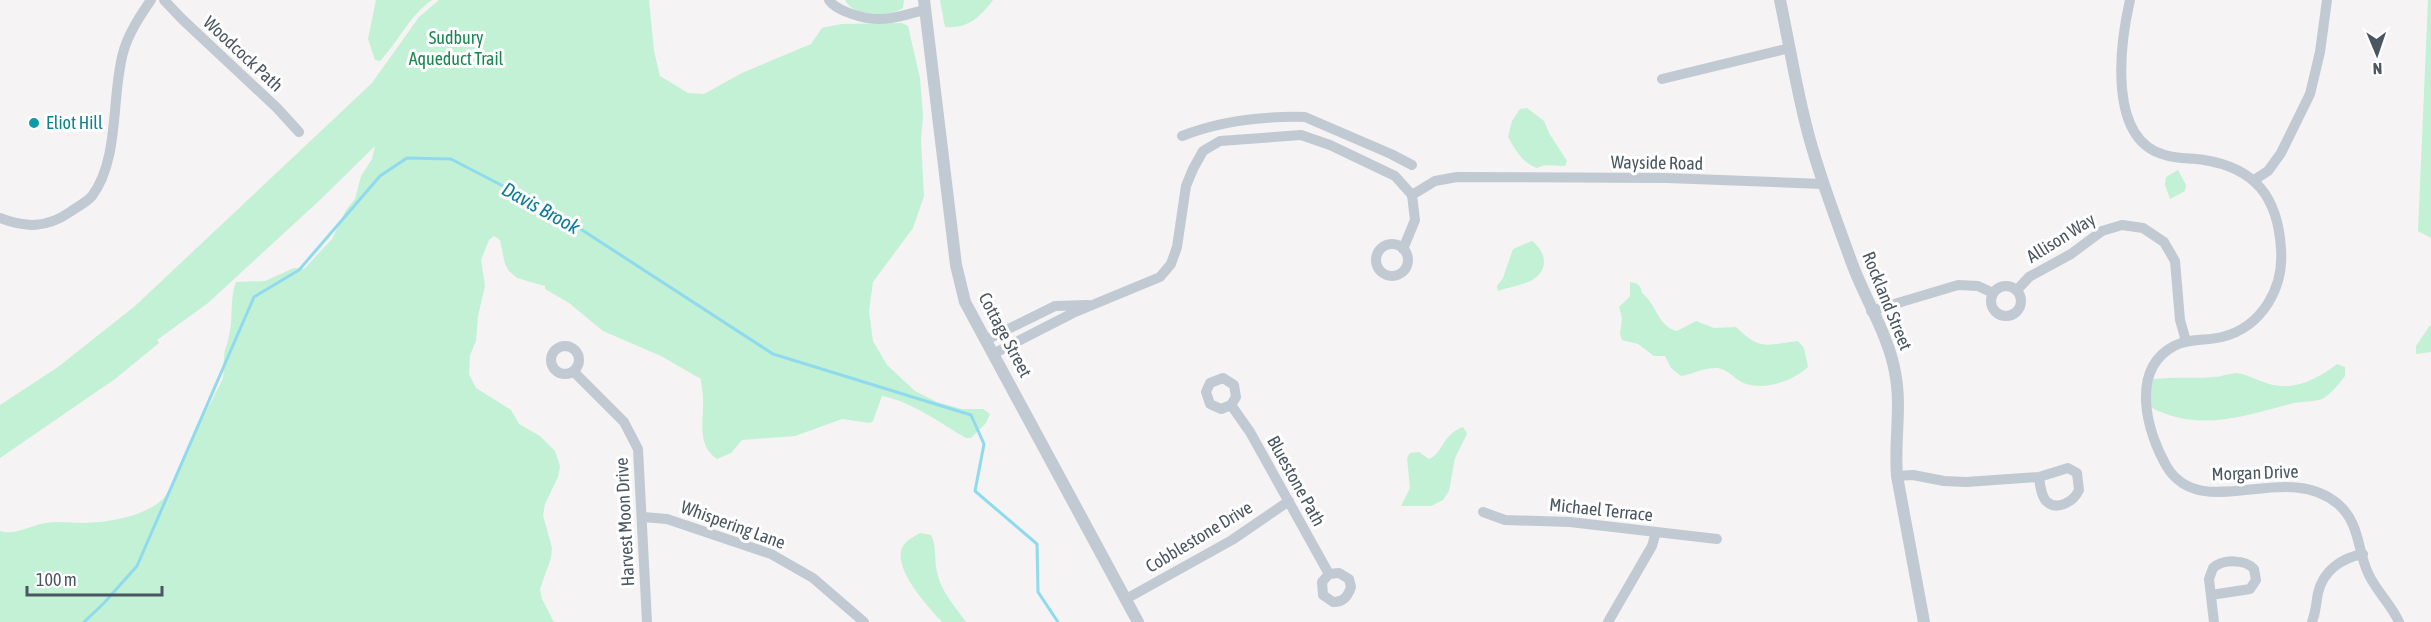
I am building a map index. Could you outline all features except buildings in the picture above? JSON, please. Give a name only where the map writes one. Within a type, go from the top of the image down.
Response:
[{"type":"street","points":[[0,218],[14,224],[37,226],[57,221],[91,197],[106,171],[118,75],[124,49],[139,17],[151,0]]},
{"type":"street","name":"Woodcock Path","points":[[164,0],[299,132]]},
{"type":"street","points":[[829,0],[830,3],[849,12],[876,20],[925,5]]},
{"type":"street","name":"Rockland Street","points":[[1780,0],[1807,129],[1823,184],[1855,273],[1890,350],[1899,398],[1895,457],[1897,476],[1924,622]]},
{"type":"street","name":"Morgan Drive","points":[[2130,0],[2124,24],[2122,55],[2125,111],[2129,125],[2136,135],[2151,148],[2165,155],[2218,163],[2244,172],[2254,180],[2273,207],[2279,231],[2281,267],[2274,293],[2259,315],[2236,332],[2218,338],[2186,341],[2172,347],[2161,356],[2149,378],[2146,403],[2148,423],[2157,444],[2171,472],[2182,482],[2195,489],[2211,492],[2292,485],[2306,487],[2326,495],[2343,509],[2351,520],[2367,572],[2399,622]]},
{"type":"street","points":[[2254,180],[2268,171],[2281,153],[2310,94],[2320,52],[2326,0]]},
{"type":"street","name":"Cottage Street","points":[[925,5],[957,272],[966,302],[1138,622]]},
{"type":"street","points":[[1662,79],[1790,48]]},
{"type":"street","points":[[1301,135],[1305,117]]},
{"type":"street","points":[[1182,136],[1217,124],[1305,117],[1413,165]]},
{"type":"street","points":[[1207,128],[1212,146]]},
{"type":"street","points":[[993,354],[1073,313],[1160,277],[1171,264],[1177,247],[1186,186],[1203,151],[1220,141],[1301,135],[1330,145],[1395,176],[1412,195],[1415,220],[1403,249]]},
{"type":"street","points":[[1363,161],[1371,145]]},
{"type":"street","name":"Wayside Road","points":[[1412,195],[1435,181],[1456,177],[1667,178],[1823,184]]},
{"type":"street","name":"Allison Way","points":[[2017,290],[2030,277],[2071,254],[2102,231],[2122,225],[2143,228],[2164,242],[2175,261],[2180,320],[2186,341]]},
{"type":"street","points":[[1871,310],[1958,285],[1978,286],[1993,293]]},
{"type":"street","points":[[2006,286],[2017,290],[2021,296],[2019,308],[2014,313],[2007,316],[1999,314],[1993,308],[1991,301],[1993,293],[1998,288],[2006,286]]},
{"type":"street","points":[[986,340],[1055,306],[1094,305]]},
{"type":"street","name":"Harvest Moon Drive","points":[[574,372],[616,412],[634,439],[639,460],[647,622]]},
{"type":"street","name":"Bluestone Path","points":[[1231,405],[1250,432],[1329,574]]},
{"type":"street","points":[[1897,476],[1913,475],[1955,482],[2039,477]]},
{"type":"street","name":"Cobblestone Drive","points":[[1126,599],[1232,540],[1289,501]]},
{"type":"street","name":"Michael Terrace","points":[[1483,512],[1504,520],[1570,522],[1717,539]]},
{"type":"street","name":"Whispering Lane","points":[[642,517],[667,519],[771,554],[813,578],[864,622]]},
{"type":"street","points":[[1608,622],[1652,546],[1656,532]]},
{"type":"street","points":[[2312,622],[2319,590],[2327,575],[2343,560],[2363,554]]},
{"type":"street","points":[[2211,595],[2250,589],[2256,580],[2254,569],[2242,562],[2215,566],[2210,576],[2211,595],[2214,622]]},
{"type":"green space","points":[[376,0],[432,0],[410,21],[380,61],[375,60],[368,39]]},
{"type":"green space","name":"Sudbury Aqueduct Trail","points":[[439,0],[649,0],[654,51],[660,76],[688,93],[704,94],[742,73],[811,44],[822,28],[841,24],[902,23],[908,26],[920,78],[924,196],[913,228],[873,282],[869,311],[873,341],[887,365],[915,391],[937,402],[962,409],[983,409],[990,414],[986,423],[971,438],[966,438],[905,403],[882,396],[873,421],[870,423],[842,419],[795,436],[742,440],[731,453],[717,459],[706,447],[702,432],[701,379],[661,356],[603,331],[569,303],[545,289],[545,286],[517,278],[505,264],[500,240],[494,236],[489,240],[481,260],[485,286],[478,316],[476,341],[470,355],[469,374],[476,388],[511,410],[519,424],[540,436],[555,451],[560,466],[558,477],[545,504],[543,515],[552,548],[551,558],[540,589],[542,599],[554,622],[0,622],[0,531],[12,532],[51,522],[84,523],[119,519],[152,507],[169,492],[199,422],[223,378],[224,353],[230,330],[232,297],[236,282],[265,281],[294,268],[304,269],[332,239],[346,210],[355,199],[361,176],[372,159],[375,146],[208,303],[157,340],[159,343],[115,379],[0,458],[0,405],[58,367],[135,306],[372,83],[419,17]]},
{"type":"green space","points":[[845,0],[904,0],[903,8],[897,11],[871,14],[855,10]]},
{"type":"green space","points":[[940,0],[993,0],[973,21],[960,26],[945,27]]},
{"type":"green space","points":[[2428,0],[2431,0],[2431,238],[2418,231]]},
{"type":"green space","points":[[1527,108],[1544,121],[1567,161],[1565,166],[1545,165],[1537,168],[1527,163],[1516,151],[1508,137],[1512,121],[1520,109]]},
{"type":"green space","points":[[2178,170],[2186,185],[2185,191],[2170,199],[2165,185],[2166,177]]},
{"type":"green space","points":[[1532,241],[1540,249],[1544,259],[1540,274],[1527,282],[1498,291],[1497,286],[1503,278],[1513,249]]},
{"type":"green space","points":[[1630,282],[1640,286],[1642,293],[1671,329],[1677,331],[1696,321],[1714,328],[1736,327],[1758,343],[1770,345],[1798,341],[1804,348],[1808,367],[1787,380],[1763,386],[1746,384],[1718,368],[1681,376],[1671,368],[1665,356],[1654,356],[1638,344],[1622,340],[1620,334],[1622,318],[1619,307],[1630,296]]},
{"type":"green space","points":[[2431,324],[2431,352],[2416,354],[2416,346]]},
{"type":"green space","points":[[2337,364],[2345,367],[2345,376],[2332,392],[2319,400],[2294,403],[2239,417],[2204,421],[2168,415],[2150,407],[2149,380],[2217,377],[2237,373],[2273,385],[2291,386],[2307,382]]},
{"type":"green space","points":[[1463,427],[1467,434],[1455,458],[1449,491],[1443,500],[1431,506],[1401,506],[1410,488],[1407,458],[1410,453],[1419,452],[1429,459],[1438,453],[1456,430]]},
{"type":"green space","points":[[920,533],[931,535],[939,579],[966,622],[942,622],[921,598],[907,577],[901,557],[902,548]]},
{"type":"waterway","name":"Davis Brook","points":[[84,622],[137,566],[254,297],[299,270],[380,176],[407,158],[451,159],[559,215],[773,354],[971,415],[984,444],[975,491],[1037,544],[1038,592],[1058,622]]},
{"type":"place","name":"Eliot Hill","points":[[34,123]]}]
